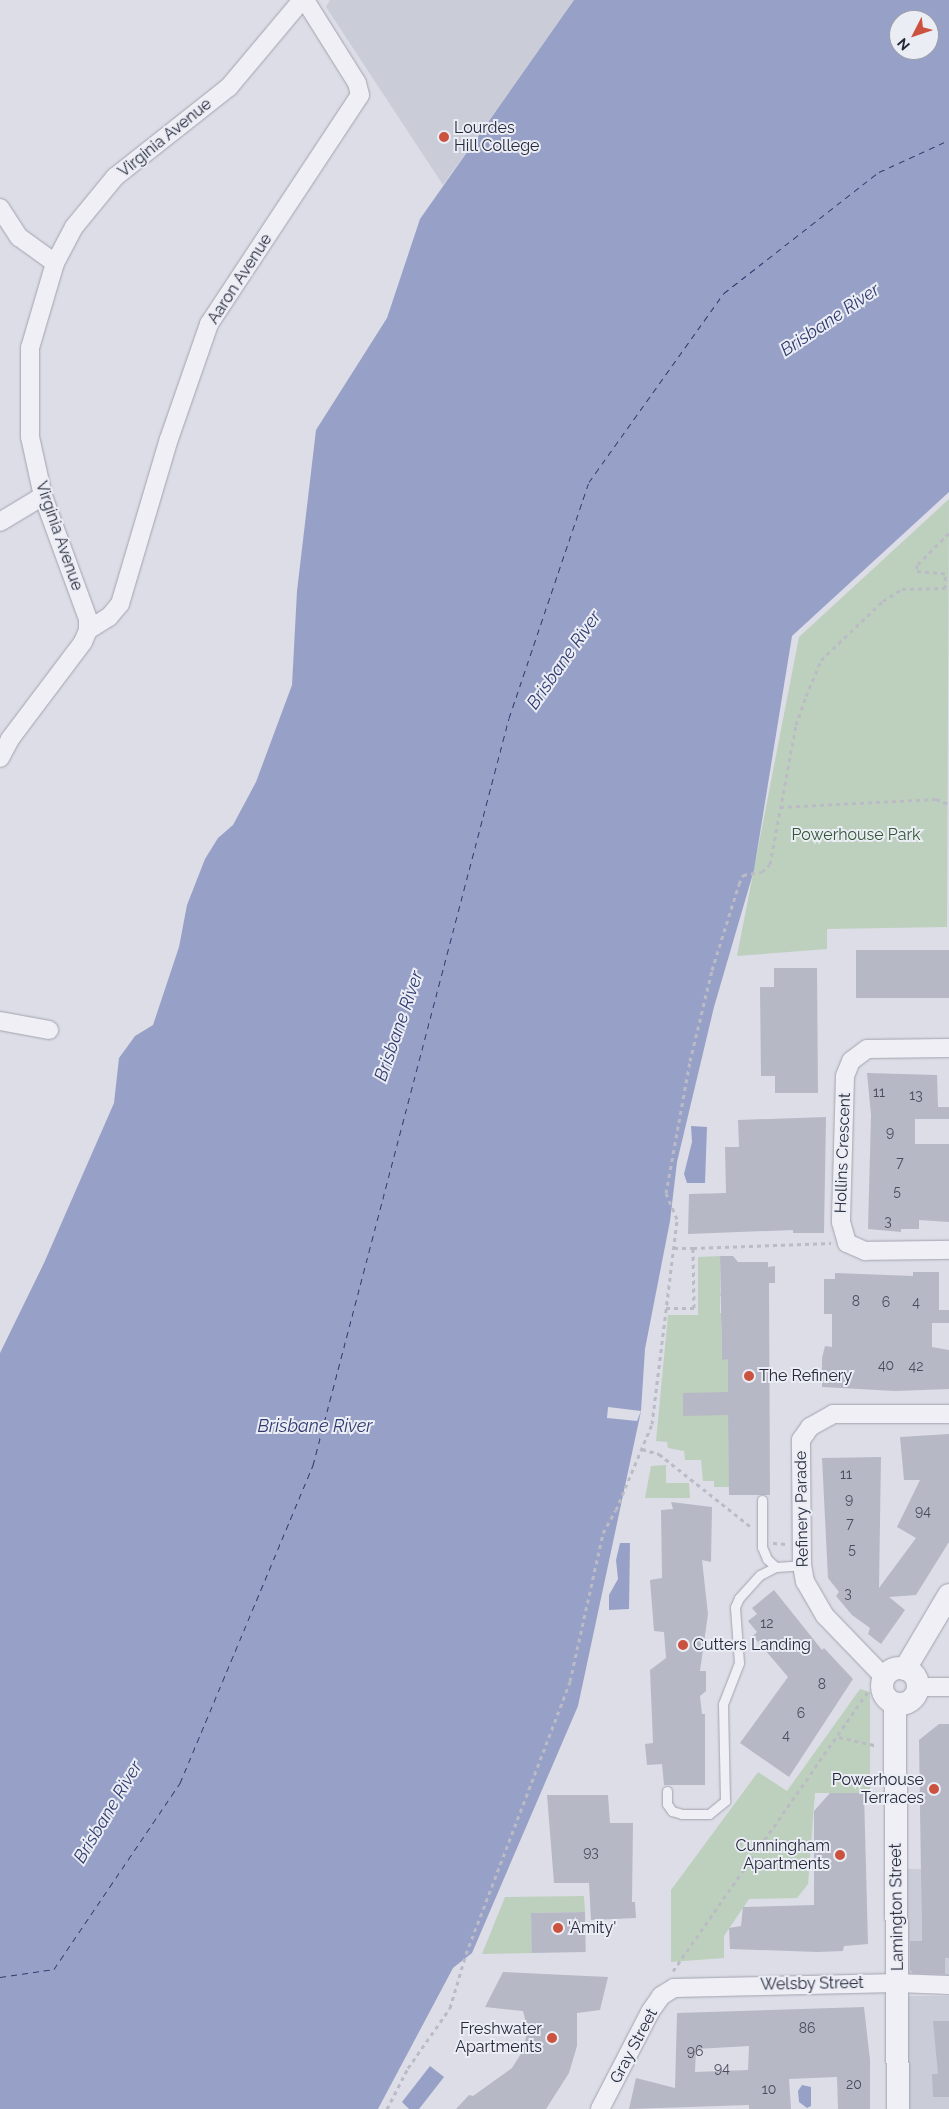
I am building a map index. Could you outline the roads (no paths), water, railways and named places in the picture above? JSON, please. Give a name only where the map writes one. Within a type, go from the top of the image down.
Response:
[{"type":"street","name":"Virginia Avenue","points":[[88,630],[88,619],[43,496],[30,438],[30,348],[55,263],[74,227],[115,177],[229,87],[304,0]]},
{"type":"street","name":"Aaron Avenue","points":[[88,630],[109,617],[120,604],[169,439],[209,324],[360,95],[357,83],[304,0]]},
{"type":"street","points":[[0,208],[19,238],[55,263]]},
{"type":"street","points":[[0,522],[43,496]]},
{"type":"street","points":[[0,758],[10,739],[83,642],[88,630]]},
{"type":"street","points":[[0,1021],[49,1030]]},
{"type":"street","name":"Hollins Crescent","points":[[949,1048],[868,1050],[851,1061],[845,1076],[841,1222],[846,1243],[865,1250],[949,1250]]},
{"type":"street","name":"Refinery Parade","points":[[877,1684],[824,1616],[805,1582],[802,1566],[801,1440],[810,1427],[833,1414],[949,1414]]},
{"type":"street","points":[[949,1595],[911,1678],[910,1701],[895,1704],[883,1693],[877,1684],[893,1670],[911,1678],[949,1687]]},
{"type":"street","name":"Lamington Street","points":[[895,1704],[898,2109]]},
{"type":"street","name":"Welsby Street","points":[[674,1988],[897,1983],[949,1985]]},
{"type":"street","name":"Gray Street","points":[[600,2109],[650,2012],[661,1996],[674,1988]]},
{"type":"lane","points":[[762,1500],[761,1536],[767,1559],[776,1567]]},
{"type":"lane","points":[[667,1791],[667,1804],[672,1811],[682,1814],[709,1814],[725,1801],[724,1704],[739,1663],[735,1607],[739,1598],[760,1575],[776,1567],[802,1566]]},
{"type":"water","name":"Brisbane River","points":[[574,0],[949,0],[949,492],[792,636],[754,870],[714,1007],[677,1162],[670,1221],[645,1349],[641,1411],[578,1706],[472,1953],[453,1968],[378,2109],[0,2109],[0,1353],[44,1263],[114,1103],[119,1058],[135,1036],[153,1025],[179,947],[187,905],[205,859],[218,838],[233,825],[256,782],[292,685],[297,591],[316,430],[387,318],[420,219]]},
{"type":"water","points":[[691,1126],[707,1127],[705,1183],[687,1183],[684,1174],[692,1142]]},
{"type":"water","points":[[620,1543],[630,1543],[629,1609],[609,1610],[609,1595],[618,1579],[616,1560]]},
{"type":"water","points":[[430,2066],[444,2077],[419,2109],[409,2109],[402,2102]]},
{"type":"water","points":[[802,2085],[811,2087],[811,2106],[807,2108],[799,2102],[798,2091]]},
{"type":"place","name":"Lourdes Hill College","points":[[444,137]]},
{"type":"place","name":"The Refinery","points":[[749,1376]]},
{"type":"place","name":"Cutters Landing","points":[[683,1645]]},
{"type":"place","name":"Powerhouse Terraces","points":[[934,1789]]},
{"type":"place","name":"Cunningham Apartments","points":[[840,1855]]},
{"type":"place","name":"'Amity'","points":[[558,1928]]},
{"type":"place","name":"Freshwater Apartments","points":[[552,2038]]},
{"type":"park label","name":"Powerhouse Park","points":[[856,835]]}]
